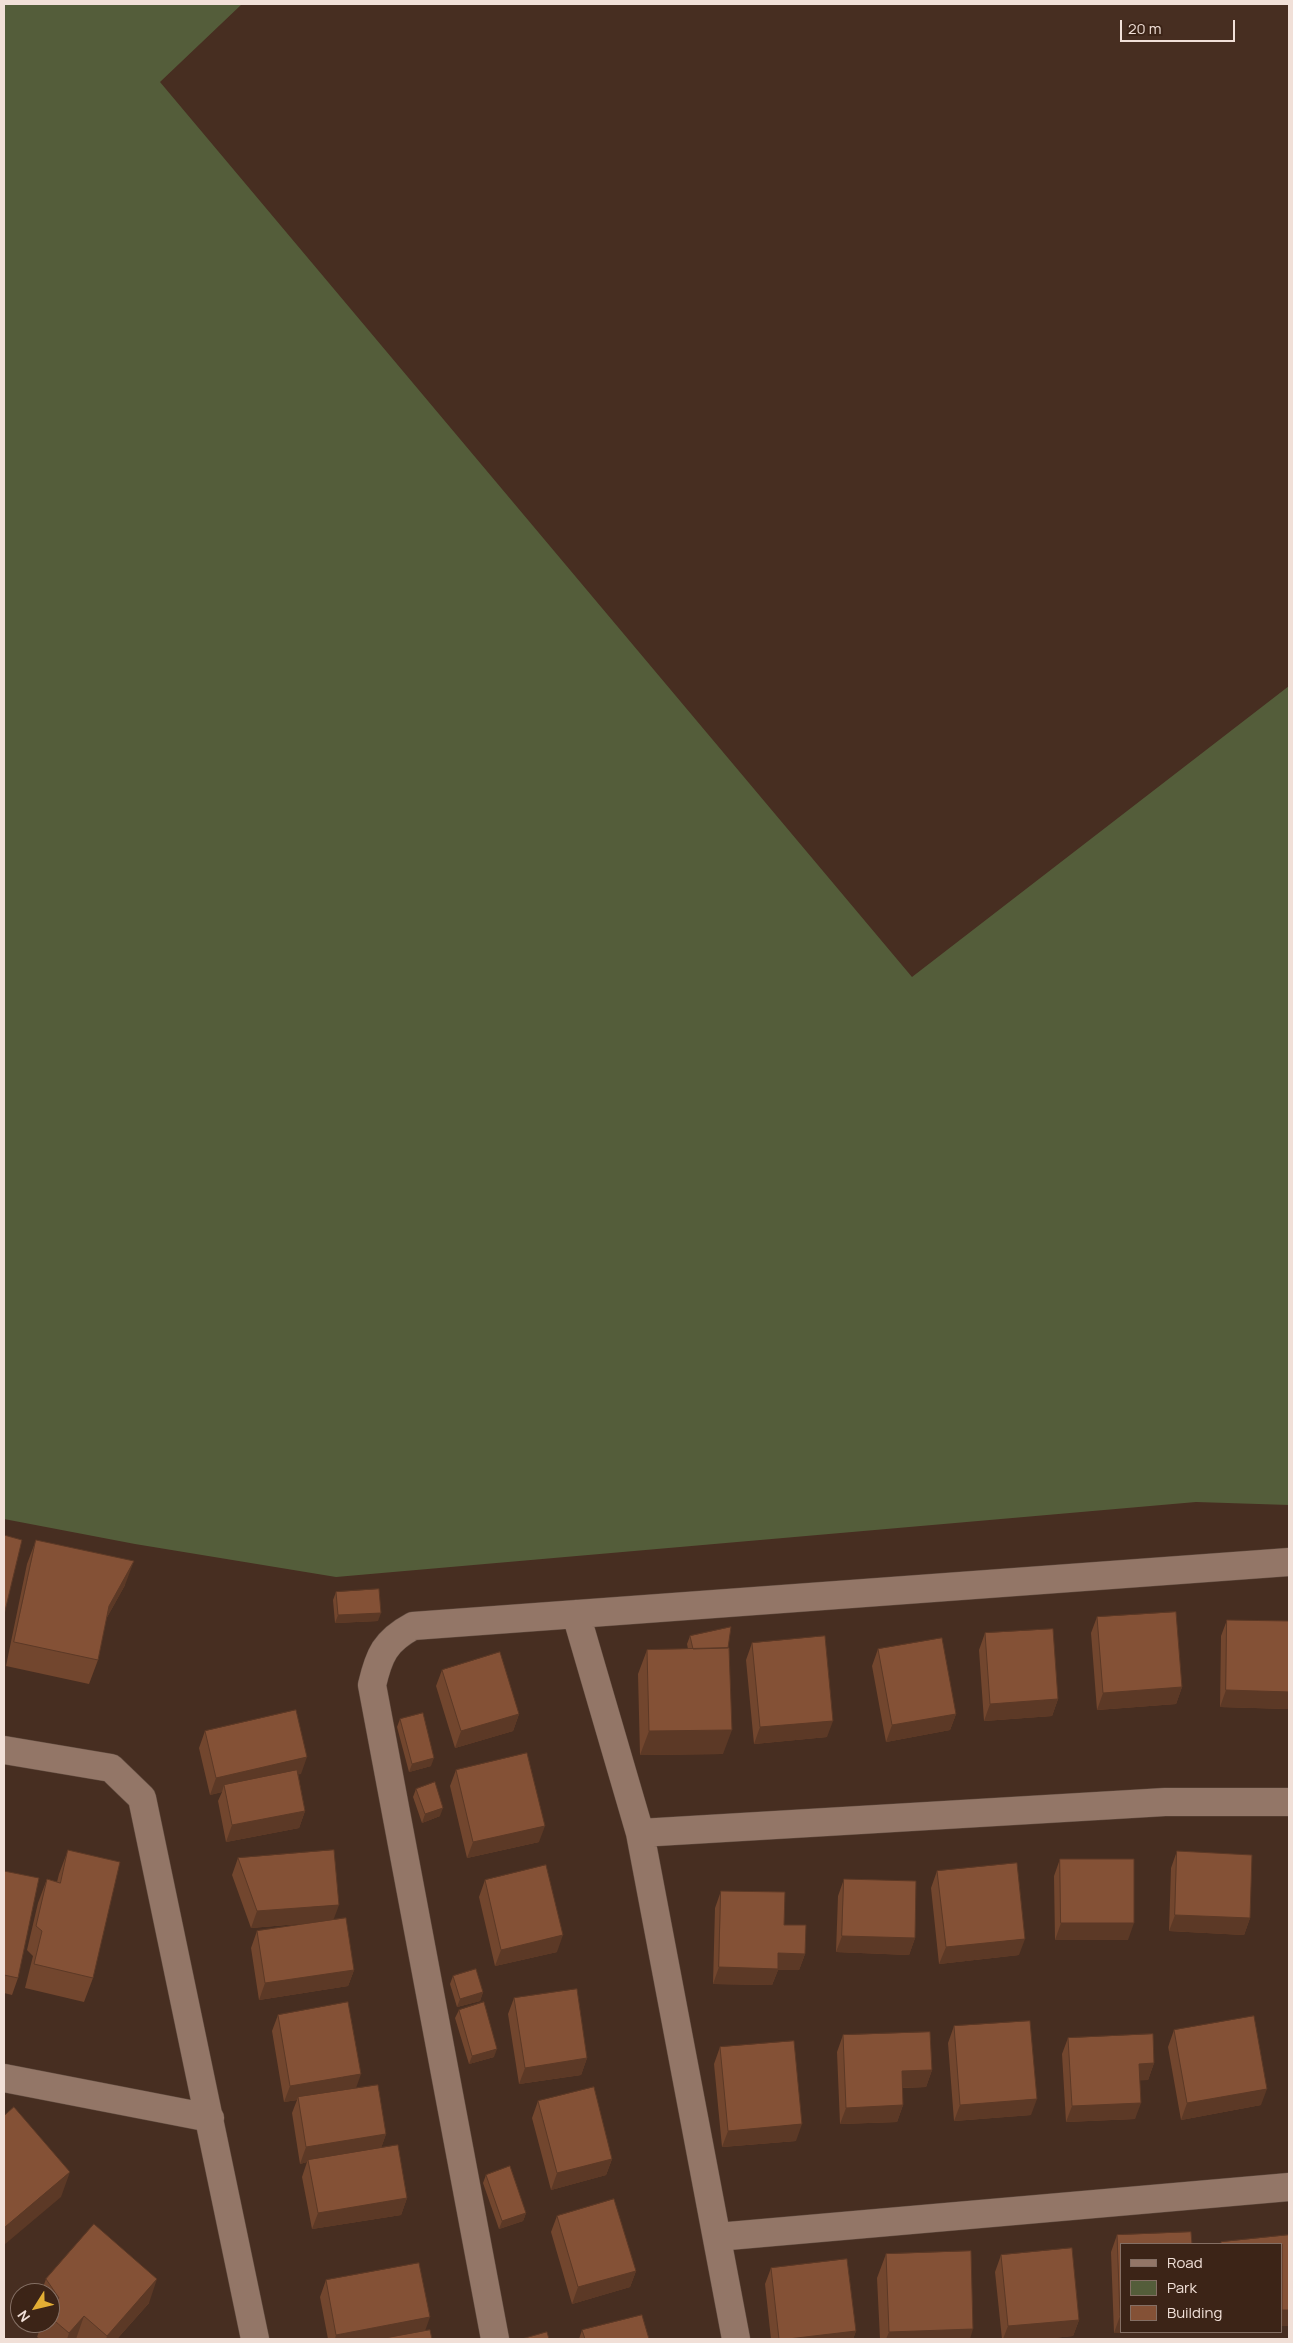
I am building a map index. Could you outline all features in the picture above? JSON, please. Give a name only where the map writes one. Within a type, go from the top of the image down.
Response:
[{"type":"street","points":[[496,2339],[372,1685],[378,1658],[397,1635],[413,1626],[1289,1562]]},
{"type":"street","points":[[576,1614],[640,1833],[736,2339]]},
{"type":"street","points":[[4,1750],[111,1768],[142,1798],[255,2339]]},
{"type":"street","points":[[640,1833],[1165,1802],[1289,1802]]},
{"type":"street","points":[[4,2078],[210,2118]]},
{"type":"street","points":[[717,2237],[1289,2187]]},
{"type":"green space","points":[[4,4],[242,4],[160,82],[912,977],[1289,686],[1289,1505],[1196,1502],[336,1577],[135,1544],[4,1519]]},
{"type":"building","points":[[4,1535],[22,1540],[4,1615]]},
{"type":"building","points":[[36,1540],[134,1561],[109,1606],[98,1660],[14,1642]]},
{"type":"building","points":[[379,1589],[381,1613],[338,1615],[336,1592]]},
{"type":"building","points":[[1176,1612],[1182,1687],[1103,1693],[1097,1617]]},
{"type":"building","points":[[1227,1620],[1289,1621],[1289,1692],[1226,1690]]},
{"type":"building","points":[[731,1627],[728,1648],[693,1649],[690,1636]]},
{"type":"building","points":[[1053,1629],[1058,1699],[990,1704],[985,1633]]},
{"type":"building","points":[[825,1636],[833,1721],[760,1727],[752,1643]]},
{"type":"building","points":[[942,1638],[956,1714],[892,1725],[878,1649]]},
{"type":"building","points":[[729,1648],[732,1730],[649,1731],[647,1650]]},
{"type":"building","points":[[500,1652],[519,1714],[461,1731],[442,1670]]},
{"type":"building","points":[[296,1710],[307,1757],[216,1778],[205,1731]]},
{"type":"building","points":[[423,1713],[434,1758],[412,1764],[400,1719]]},
{"type":"building","points":[[527,1753],[545,1826],[473,1842],[456,1770]]},
{"type":"building","points":[[297,1770],[305,1811],[232,1825],[224,1785]]},
{"type":"building","points":[[435,1782],[443,1808],[425,1814],[416,1789]]},
{"type":"building","points":[[68,1850],[120,1862],[93,1978],[34,1964],[42,1931],[36,1926],[47,1879],[60,1883]]},
{"type":"building","points":[[334,1850],[339,1905],[257,1911],[238,1858]]},
{"type":"building","points":[[1177,1851],[1252,1855],[1250,1918],[1175,1915]]},
{"type":"building","points":[[1060,1859],[1134,1859],[1134,1923],[1061,1923]]},
{"type":"building","points":[[1017,1863],[1025,1939],[946,1947],[937,1871]]},
{"type":"building","points":[[546,1865],[563,1935],[501,1950],[485,1880]]},
{"type":"building","points":[[4,1871],[39,1878],[18,1978],[4,1975]]},
{"type":"building","points":[[844,1879],[916,1881],[915,1938],[842,1936]]},
{"type":"building","points":[[721,1891],[785,1892],[784,1925],[806,1925],[805,1954],[778,1953],[778,1969],[719,1967]]},
{"type":"building","points":[[346,1918],[354,1970],[265,1983],[257,1931]]},
{"type":"building","points":[[476,1969],[483,1992],[460,1999],[453,1976]]},
{"type":"building","points":[[577,1989],[587,2058],[525,2068],[514,1998]]},
{"type":"building","points":[[348,2002],[361,2074],[290,2086],[278,2015]]},
{"type":"building","points":[[484,2002],[497,2049],[472,2056],[459,2010]]},
{"type":"building","points":[[1254,2016],[1267,2089],[1187,2103],[1174,2030]]},
{"type":"building","points":[[1030,2021],[1037,2099],[960,2105],[954,2026]]},
{"type":"building","points":[[930,2032],[932,2070],[902,2071],[903,2105],[846,2108],[843,2035]]},
{"type":"building","points":[[1153,2034],[1154,2063],[1139,2064],[1141,2103],[1072,2106],[1068,2038]]},
{"type":"building","points":[[794,2041],[802,2124],[728,2131],[720,2047]]},
{"type":"building","points":[[378,2085],[386,2134],[306,2147],[298,2097]]},
{"type":"building","points":[[594,2087],[612,2159],[557,2173],[538,2101]]},
{"type":"building","points":[[14,2107],[70,2172],[5,2227],[4,2116]]},
{"type":"building","points":[[398,2145],[407,2198],[318,2213],[308,2160]]},
{"type":"building","points":[[510,2166],[526,2213],[502,2221],[486,2175]]},
{"type":"building","points":[[614,2199],[636,2271],[578,2287],[557,2216]]},
{"type":"building","points":[[94,2224],[157,2279],[107,2336],[84,2316],[69,2333],[60,2325],[60,2283],[49,2283],[46,2279]]},
{"type":"building","points":[[1191,2232],[1192,2243],[1120,2243],[1120,2316],[1117,2235]]},
{"type":"building","points":[[1289,2235],[1289,2310],[1283,2310],[1283,2243],[1221,2242]]},
{"type":"building","points":[[1072,2248],[1079,2320],[1008,2326],[1001,2255]]},
{"type":"building","points":[[971,2251],[973,2329],[889,2332],[886,2254]]},
{"type":"building","points":[[847,2259],[856,2331],[779,2339],[771,2268]]},
{"type":"building","points":[[419,2263],[430,2317],[336,2335],[326,2280]]},
{"type":"building","points":[[642,2315],[649,2339],[585,2339],[582,2330]]},
{"type":"building","points":[[430,2330],[432,2339],[380,2339]]},
{"type":"building","points":[[547,2332],[549,2339],[522,2339]]}]
